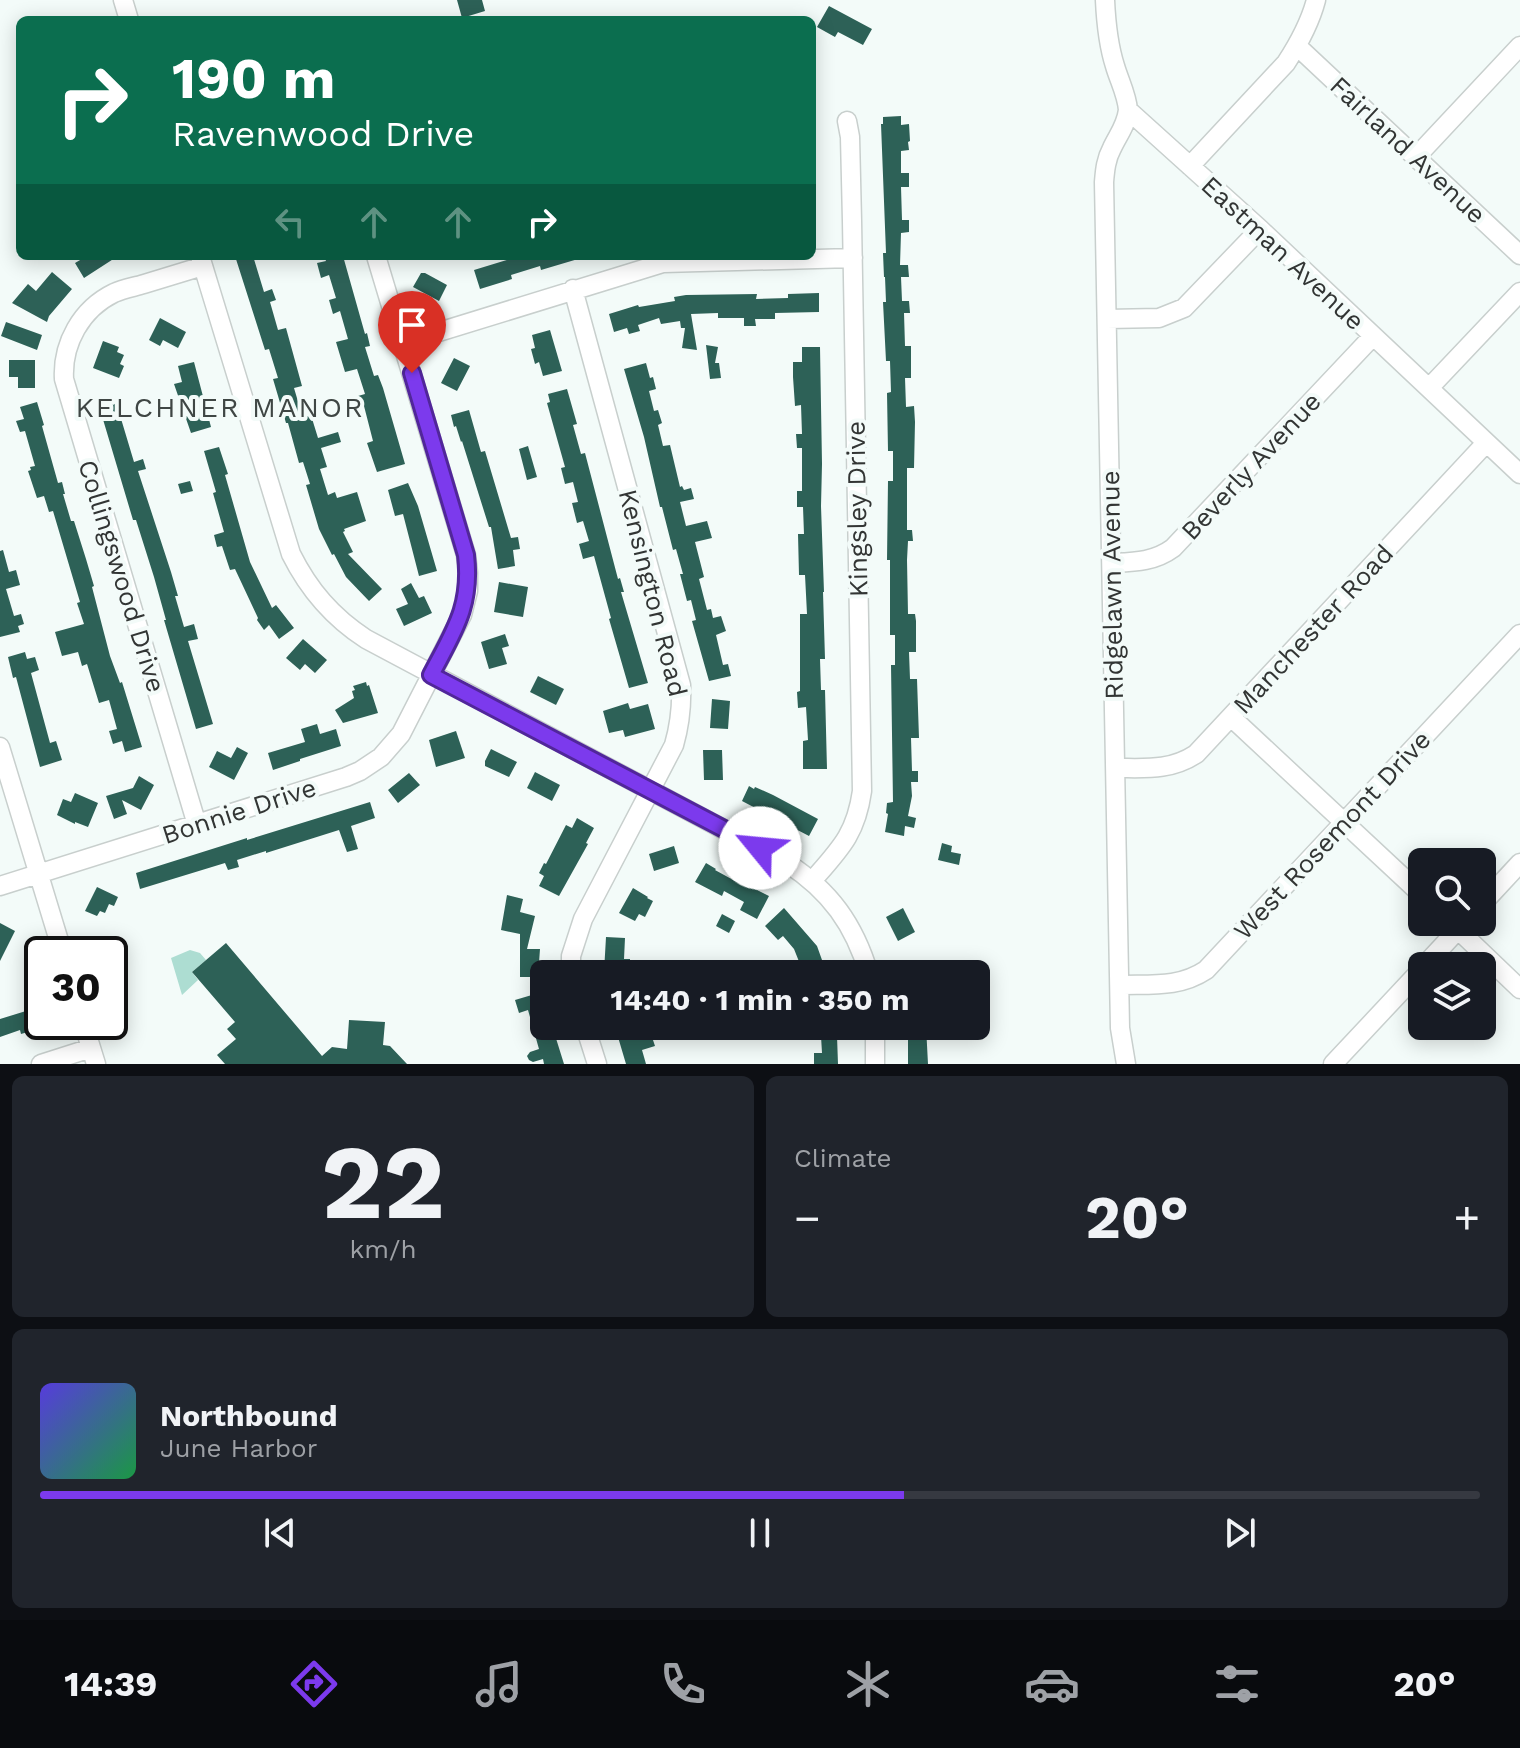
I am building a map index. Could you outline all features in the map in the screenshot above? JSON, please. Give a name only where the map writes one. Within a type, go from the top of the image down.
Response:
[{"type":"street","points":[[1105,0],[1109,45],[1128,110]]},
{"type":"street","points":[[1190,166],[1273,79],[1297,46],[1316,0]]},
{"type":"street","name":"Fairland Avenue","points":[[1297,46],[1520,255]]},
{"type":"street","points":[[1416,157],[1520,46]]},
{"type":"street","name":"Eastman Avenue","points":[[1128,110],[1260,229],[1520,474]]},
{"type":"street","name":"Ridgelawn Avenue","points":[[1126,1064],[1120,1028],[1105,169],[1113,145],[1127,120],[1128,110]]},
{"type":"street","name":"Kingsley Drive","points":[[812,881],[847,840],[857,816],[862,791],[853,258],[847,121]]},
{"type":"street","points":[[1107,319],[1159,318],[1184,308],[1260,229]]},
{"type":"street","points":[[816,259],[853,258]]},
{"type":"street","name":"Bonnie Drive","points":[[0,886],[346,777],[381,757],[401,734],[462,615],[468,591],[468,573],[466,555],[377,260]]},
{"type":"street","points":[[403,343],[638,269],[676,261],[735,260]]},
{"type":"street","points":[[202,261],[286,540],[298,568],[314,593],[346,625],[366,639],[787,863],[812,881],[844,916],[864,960]]},
{"type":"street","name":"Collingswood Drive","points":[[197,825],[64,379],[63,364],[72,334],[101,302],[114,293],[202,261]]},
{"type":"street","name":"Kensington Road","points":[[571,960],[583,919],[674,745],[682,705],[681,685],[573,289]]},
{"type":"street","points":[[1429,388],[1520,292]]},
{"type":"street","name":"Beverly Avenue","points":[[1112,563],[1146,561],[1173,548],[1373,336]]},
{"type":"street","name":"Manchester Road","points":[[1116,768],[1170,767],[1196,754],[1486,443]]},
{"type":"street","name":"West Rosemont Drive","points":[[1120,985],[1175,984],[1206,970],[1520,634]]},
{"type":"street","points":[[1231,717],[1408,882]]},
{"type":"street","points":[[0,747],[58,936]]},
{"type":"street","points":[[1496,889],[1520,863]]},
{"type":"street","points":[[1436,952],[1449,936]]},
{"type":"street","points":[[1469,936],[1520,989]]},
{"type":"street","points":[[1333,1064],[1408,983]]},
{"type":"street","points":[[589,1040],[597,1064]]},
{"type":"street","points":[[875,1040],[875,1064]]},
{"type":"street","points":[[41,1064],[94,1056]]},
{"type":"green space","points":[[190,950],[200,953],[206,960],[192,972],[198,980],[182,995],[171,958]]},
{"type":"building","points":[[457,0],[482,0],[485,11],[461,16]]},
{"type":"building","points":[[829,6],[872,29],[863,45],[838,32],[835,37],[817,27]]},
{"type":"building","points":[[901,116],[901,125],[909,124],[910,141],[909,150],[901,151],[901,173],[909,173],[909,187],[901,187],[902,220],[909,220],[909,232],[901,233],[900,265],[908,265],[909,277],[901,277],[902,301],[909,301],[910,313],[904,313],[905,346],[911,346],[911,378],[905,378],[906,407],[914,406],[915,422],[914,468],[907,468],[907,530],[912,530],[913,541],[908,541],[907,560],[908,614],[915,614],[916,621],[916,652],[909,652],[910,679],[917,679],[919,738],[911,738],[912,771],[918,771],[918,782],[911,782],[908,816],[916,818],[914,828],[905,826],[904,836],[885,832],[887,803],[893,802],[891,665],[895,665],[895,635],[890,635],[890,560],[887,560],[888,481],[893,481],[893,451],[888,451],[887,393],[891,392],[883,302],[886,302],[883,253],[886,253],[881,124],[883,117]]},
{"type":"building","points":[[80,260],[112,260],[84,278],[75,263]]},
{"type":"building","points":[[236,260],[254,260],[264,292],[272,289],[276,300],[270,302],[278,330],[286,328],[302,386],[294,388],[302,415],[310,412],[318,438],[338,432],[341,442],[321,448],[327,467],[320,469],[328,495],[335,492],[337,498],[357,492],[366,521],[343,532],[353,552],[348,554],[382,589],[369,601],[346,577],[319,529],[306,485],[310,484],[303,462],[299,463],[286,423],[273,379],[278,378],[269,349],[265,350]]},
{"type":"building","points":[[344,260],[367,333],[370,346],[365,347],[374,376],[378,375],[383,388],[405,464],[377,472],[367,443],[373,441],[364,406],[361,406],[358,396],[365,394],[357,369],[345,372],[336,342],[348,339],[340,311],[333,314],[329,300],[336,298],[329,275],[321,278],[317,263]]},
{"type":"building","points":[[507,260],[575,260],[541,270],[540,266],[480,289],[474,270]]},
{"type":"building","points":[[52,272],[72,289],[47,322],[12,303],[28,284],[36,291]]},
{"type":"building","points":[[421,273],[447,285],[439,301],[413,287]]},
{"type":"building","points":[[819,293],[819,312],[775,313],[775,319],[755,319],[756,326],[744,326],[744,318],[718,318],[718,313],[691,314],[697,350],[682,348],[685,328],[681,328],[680,321],[661,324],[659,318],[638,325],[640,331],[629,334],[627,328],[614,332],[609,314],[638,305],[675,301],[674,297],[686,295],[757,294],[756,299]]},
{"type":"building","points":[[160,318],[186,332],[178,348],[163,340],[160,346],[149,340]]},
{"type":"building","points":[[6,322],[42,335],[37,350],[1,336]]},
{"type":"building","points":[[550,330],[562,371],[543,376],[539,362],[535,364],[531,349],[535,348],[532,335]]},
{"type":"building","points":[[103,341],[119,347],[117,352],[124,355],[119,378],[93,368]]},
{"type":"building","points":[[706,345],[718,347],[715,363],[719,363],[721,378],[710,379]]},
{"type":"building","points":[[802,347],[820,347],[825,659],[820,659],[821,690],[825,690],[827,769],[803,769],[803,741],[808,740],[806,707],[798,708],[797,692],[800,691],[800,614],[807,614],[805,575],[799,575],[798,534],[804,534],[803,507],[797,507],[797,491],[802,491],[802,448],[797,448],[796,434],[802,434],[801,405],[795,406],[793,377],[793,362],[802,362]]},
{"type":"building","points":[[454,358],[470,366],[457,391],[441,383]]},
{"type":"building","points":[[9,360],[35,360],[35,388],[18,388],[18,377],[9,377]]},
{"type":"building","points":[[194,362],[211,427],[191,433],[174,384],[182,382],[178,366]]},
{"type":"building","points":[[646,363],[656,389],[649,391],[654,411],[658,410],[662,423],[658,425],[663,446],[670,445],[680,487],[684,490],[691,488],[694,499],[680,502],[686,526],[707,521],[712,538],[695,542],[704,577],[699,579],[707,610],[711,609],[713,618],[721,616],[726,631],[716,635],[723,665],[728,664],[731,676],[709,681],[692,621],[696,620],[691,600],[687,601],[676,549],[673,550],[660,507],[624,369]]},
{"type":"building","points":[[567,389],[577,424],[573,425],[581,454],[585,453],[648,683],[629,688],[594,556],[583,559],[579,544],[589,541],[583,521],[577,523],[572,503],[578,502],[573,482],[565,484],[561,468],[565,467],[547,403],[550,402],[548,394]]},
{"type":"building","points":[[37,402],[58,483],[62,482],[71,521],[74,521],[94,586],[110,656],[122,682],[142,747],[125,752],[122,741],[113,744],[109,731],[117,729],[109,700],[99,703],[87,664],[82,666],[78,652],[62,656],[55,632],[84,624],[53,511],[49,512],[44,496],[37,498],[28,471],[35,466],[25,431],[20,432],[16,421],[24,419],[20,407]]},
{"type":"building","points":[[116,402],[134,462],[143,459],[146,469],[138,471],[171,572],[184,627],[194,624],[198,639],[188,641],[213,724],[196,729],[154,577],[136,520],[133,520],[99,406]]},
{"type":"building","points":[[469,410],[481,452],[485,451],[511,538],[518,537],[520,549],[513,550],[515,566],[498,569],[491,527],[462,441],[454,427],[451,415]]},
{"type":"building","points":[[528,446],[537,477],[527,480],[519,449]]},
{"type":"building","points":[[219,447],[250,562],[272,608],[276,605],[294,628],[279,639],[269,625],[264,630],[257,620],[235,569],[230,570],[222,546],[217,547],[214,535],[224,532],[204,451]]},
{"type":"building","points":[[190,481],[193,491],[181,494],[178,484]]},
{"type":"building","points":[[408,483],[437,571],[419,576],[403,514],[395,516],[388,490]]},
{"type":"building","points":[[3,550],[9,572],[16,570],[20,585],[6,589],[14,616],[21,614],[24,624],[18,626],[20,632],[0,637],[0,551]]},
{"type":"building","points":[[499,582],[528,587],[523,617],[494,612]]},
{"type":"building","points":[[411,583],[419,598],[424,596],[432,613],[404,626],[396,609],[408,604],[401,589]]},
{"type":"building","points":[[505,634],[509,646],[502,648],[507,664],[489,669],[481,642]]},
{"type":"building","points":[[303,639],[327,660],[315,673],[305,664],[300,670],[286,658]]},
{"type":"building","points":[[25,652],[27,659],[35,657],[39,670],[31,673],[50,743],[56,741],[62,760],[40,767],[8,657]]},
{"type":"building","points":[[538,676],[564,689],[556,705],[530,692]]},
{"type":"building","points":[[366,682],[378,713],[343,723],[335,710],[354,698],[353,686]]},
{"type":"building","points":[[712,699],[730,701],[728,729],[710,728]]},
{"type":"building","points":[[628,703],[630,709],[648,704],[655,729],[625,737],[623,730],[609,733],[603,711]]},
{"type":"building","points":[[317,724],[320,734],[336,729],[341,746],[273,770],[268,753],[305,742],[301,729]]},
{"type":"building","points":[[456,731],[465,758],[436,767],[429,740]]},
{"type":"building","points":[[237,747],[248,753],[234,780],[209,767],[217,751],[231,758]]},
{"type":"building","points":[[491,749],[517,762],[509,777],[485,766]]},
{"type":"building","points":[[703,750],[722,750],[723,780],[704,780]]},
{"type":"building","points":[[535,772],[560,785],[552,801],[527,788]]},
{"type":"building","points":[[409,773],[420,785],[398,803],[388,790]]},
{"type":"building","points":[[139,776],[154,785],[141,810],[122,800],[127,814],[114,819],[106,796],[133,788]]},
{"type":"building","points":[[749,786],[818,819],[809,836],[742,801]]},
{"type":"building","points":[[75,793],[98,803],[88,827],[57,815],[63,799],[71,802]]},
{"type":"building","points":[[370,802],[375,818],[351,826],[358,849],[347,852],[339,830],[237,860],[239,867],[228,870],[225,863],[140,889],[136,873]]},
{"type":"building","points":[[577,818],[594,828],[559,896],[539,886],[544,876],[539,873],[566,825],[572,828]]},
{"type":"building","points":[[942,843],[952,846],[951,852],[961,854],[959,865],[938,860]]},
{"type":"building","points":[[674,846],[679,863],[654,871],[649,854]]},
{"type":"building","points":[[706,863],[746,887],[769,896],[757,919],[740,910],[744,902],[724,891],[722,896],[695,882]]},
{"type":"building","points":[[97,887],[118,897],[114,906],[109,904],[105,913],[100,911],[97,916],[85,911]]},
{"type":"building","points":[[633,888],[653,901],[645,917],[639,914],[635,921],[619,913]]},
{"type":"building","points":[[507,895],[523,899],[520,912],[535,916],[527,949],[540,949],[539,960],[530,960],[530,977],[520,977],[520,934],[501,930]]},
{"type":"building","points":[[784,908],[817,946],[822,960],[798,960],[783,936],[778,940],[765,926]]},
{"type":"building","points":[[903,908],[915,932],[898,941],[886,917]]},
{"type":"building","points":[[722,914],[735,921],[729,933],[716,926]]},
{"type":"building","points":[[0,923],[15,931],[0,961]]},
{"type":"building","points":[[606,937],[625,938],[624,959],[630,960],[605,960]]},
{"type":"building","points":[[226,943],[322,1056],[332,1047],[347,1049],[349,1020],[385,1022],[383,1045],[390,1046],[407,1064],[225,1064],[217,1055],[236,1039],[227,1029],[235,1022],[192,972]]},
{"type":"building","points":[[530,996],[530,1017],[528,1010],[519,1013],[515,1000]]},
{"type":"building","points":[[24,1012],[24,1033],[21,1034],[20,1030],[0,1037],[0,1019]]},
{"type":"building","points":[[536,1040],[556,1040],[564,1064],[544,1064],[543,1059],[529,1060],[527,1056],[530,1052],[539,1049]]},
{"type":"building","points":[[619,1040],[653,1040],[655,1046],[642,1050],[646,1064],[626,1064]]},
{"type":"building","points":[[821,1040],[837,1040],[838,1064],[814,1064],[814,1053],[822,1053]]},
{"type":"building","points":[[908,1040],[927,1040],[928,1064],[908,1064]]},
{"type":"district","name":"KELCHNER MANOR","points":[[220,407]]},
{"type":"route","points":[[412,373],[466,555],[468,573],[468,591],[462,615],[431,675],[760,848]]}]
